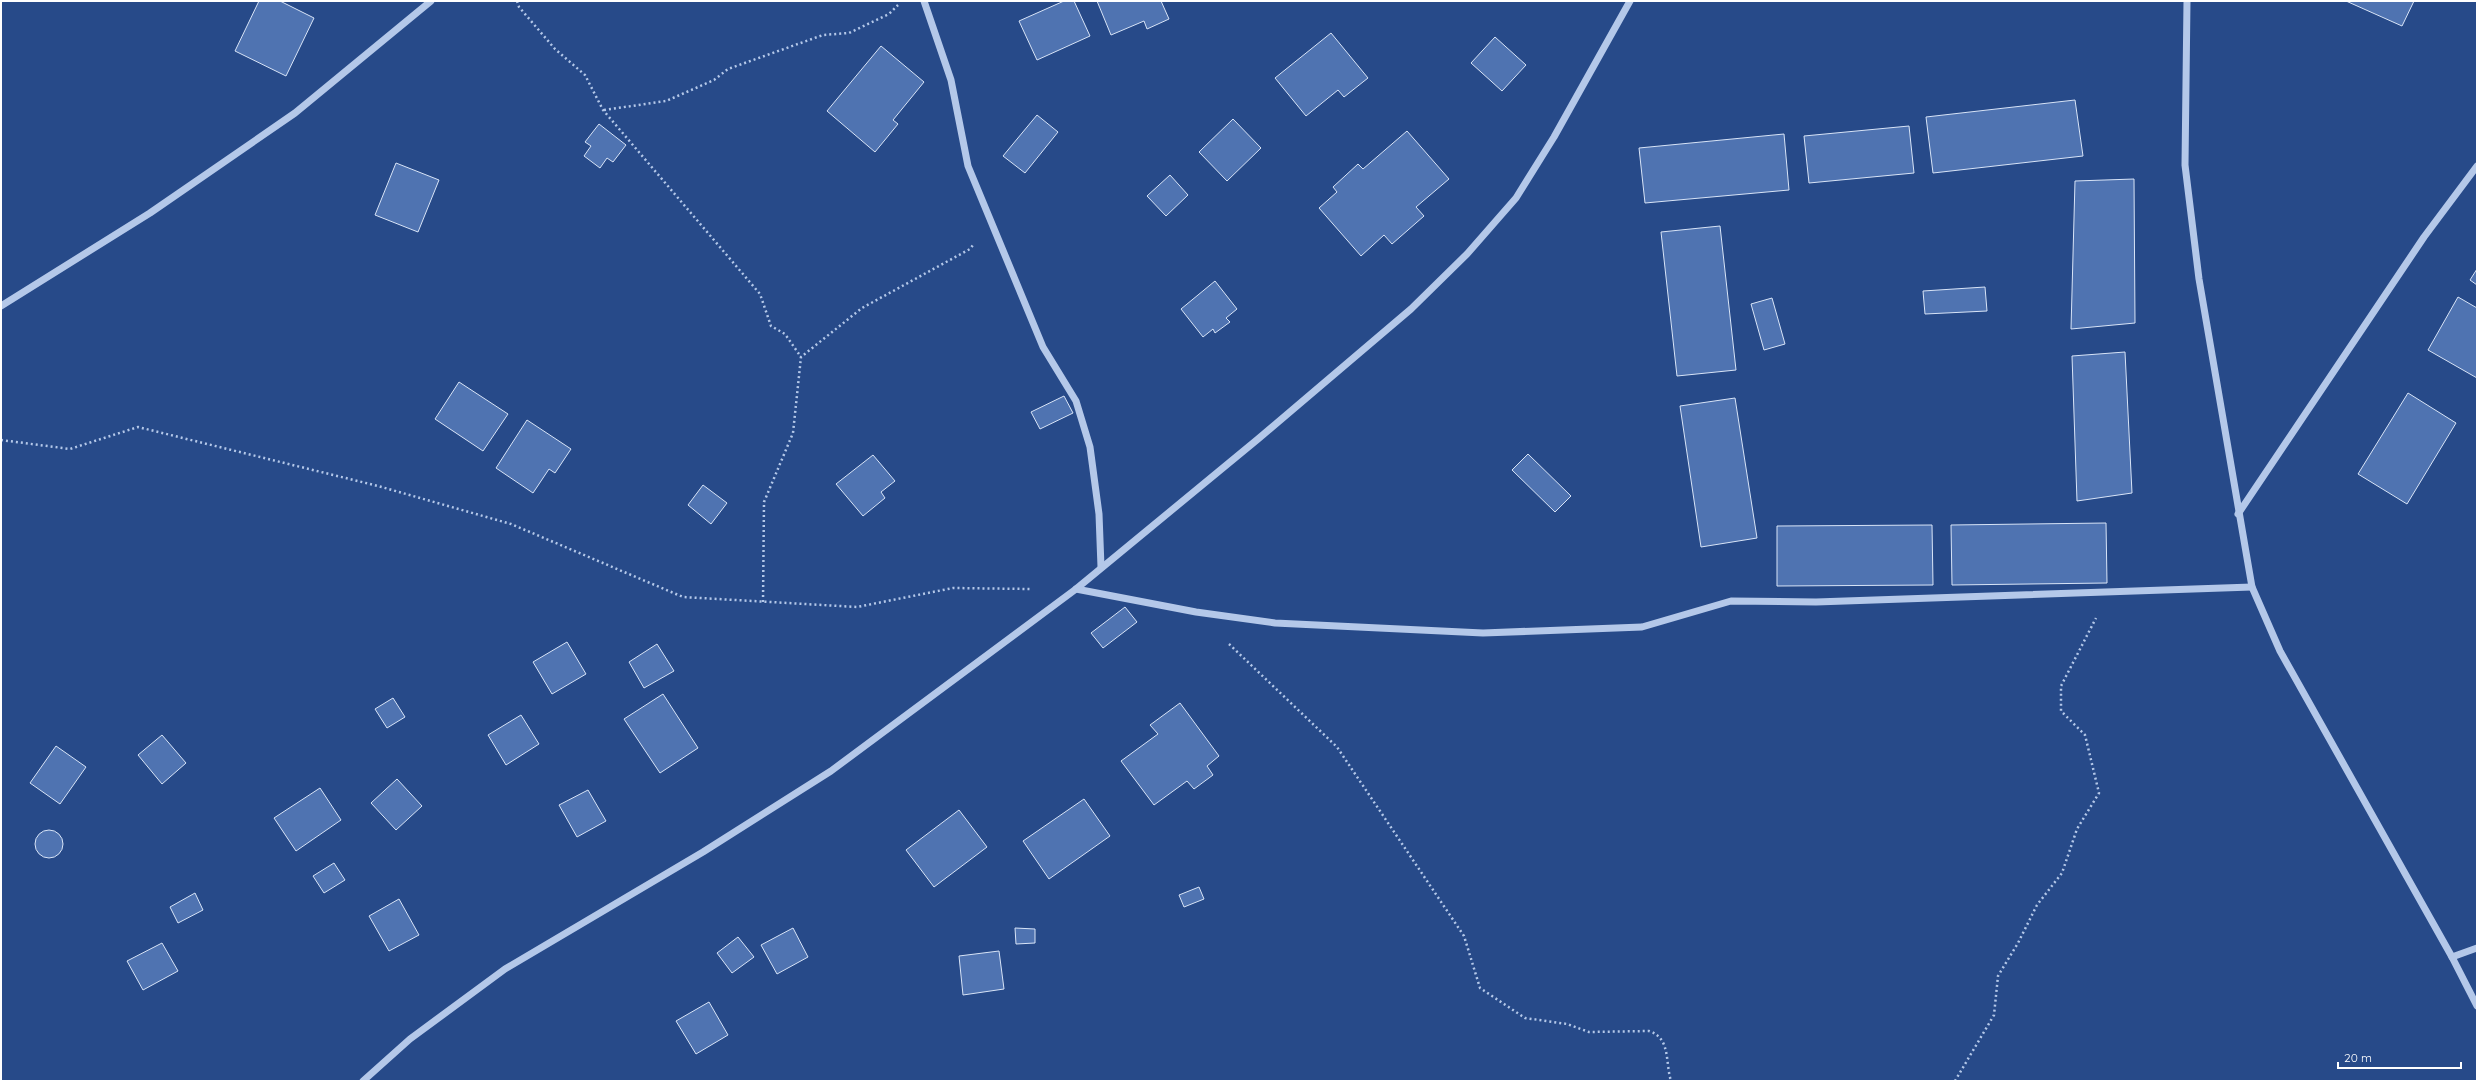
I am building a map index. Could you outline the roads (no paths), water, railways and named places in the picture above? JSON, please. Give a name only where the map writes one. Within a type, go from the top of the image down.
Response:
[{"type":"street","points":[[1,306],[150,213],[295,113],[431,1]]},
{"type":"street","points":[[924,1],[951,80],[968,166],[1043,347],[1078,407],[1090,447],[1098,514],[1102,566]]},
{"type":"street","points":[[363,1081],[410,1038],[505,969],[703,852],[831,771],[1076,589],[1102,566],[1258,439],[1411,309],[1467,254],[1516,198],[1554,137],[1630,1]]},
{"type":"street","points":[[2187,1],[2185,165],[2200,279],[2238,514],[2252,587],[2280,652],[2452,957],[2477,1006]]},
{"type":"street","points":[[2238,514],[2424,237],[2477,166]]},
{"type":"street","points":[[1076,589],[1196,612],[1275,623],[1483,633],[1642,627],[1730,600],[1816,602],[2252,587]]},
{"type":"street","points":[[2452,957],[2477,948]]}]
